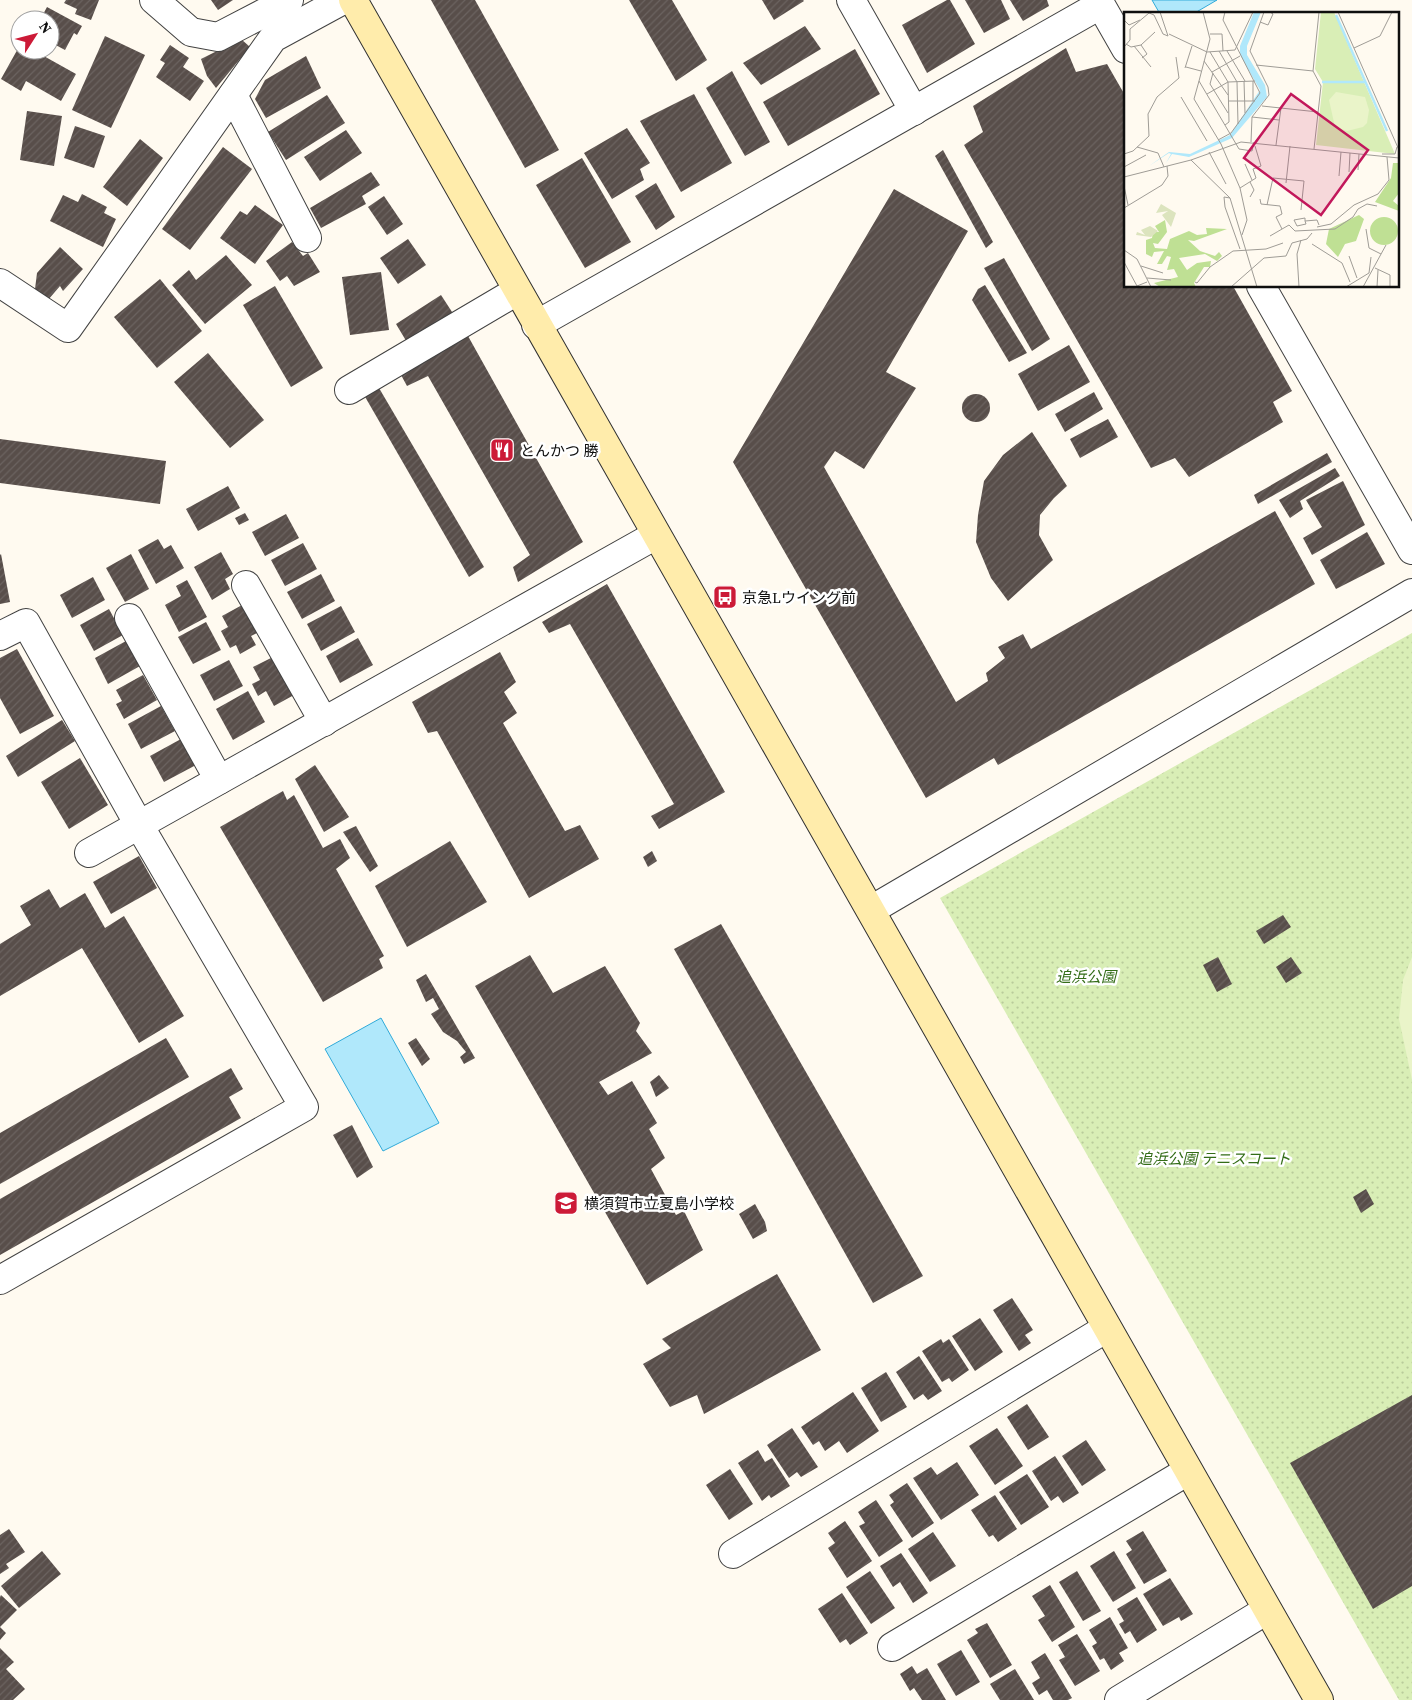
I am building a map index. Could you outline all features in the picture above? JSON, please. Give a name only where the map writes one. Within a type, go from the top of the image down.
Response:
[{"type":"street","points":[[154,0],[191,32],[218,37],[289,0]]},
{"type":"street","points":[[0,283],[68,328],[273,38],[343,0]]},
{"type":"street","points":[[353,0],[1319,1700]]},
{"type":"street","points":[[851,0],[914,111]]},
{"type":"street","points":[[536,325],[914,111],[1099,2],[1124,46]]},
{"type":"street","points":[[233,95],[307,238]]},
{"type":"street","points":[[1262,288],[1412,550]]},
{"type":"street","points":[[349,390],[517,291]]},
{"type":"street","points":[[88,854],[656,535]]},
{"type":"street","points":[[246,585],[324,722]]},
{"type":"street","points":[[871,910],[1412,593]]},
{"type":"street","points":[[129,618],[219,780]]},
{"type":"street","points":[[0,636],[26,623],[139,825],[304,1107],[0,1280]]},
{"type":"street","points":[[733,1554],[1107,1328]]},
{"type":"street","points":[[892,1647],[1188,1471]]},
{"type":"street","points":[[1119,1700],[1267,1610]]},
{"type":"green space","points":[[1412,633],[1412,1700],[1399,1700],[940,898]]},
{"type":"green space","points":[[1412,957],[1412,1080],[1399,1019],[1403,980]]},
{"type":"water","points":[[1152,0],[1217,0],[1196,12],[1159,12]]},
{"type":"water","points":[[381,1018],[439,1123],[383,1151],[325,1049]]},
{"type":"building","points":[[66,0],[99,0],[91,20],[75,14],[77,9],[64,3]]},
{"type":"building","points":[[211,0],[233,0],[218,10]]},
{"type":"building","points":[[431,0],[475,0],[559,150],[525,168]]},
{"type":"building","points":[[629,0],[672,0],[707,60],[676,81]]},
{"type":"building","points":[[762,0],[803,0],[804,1],[774,20]]},
{"type":"building","points":[[950,0],[975,44],[927,73],[902,25]]},
{"type":"building","points":[[965,0],[1001,0],[1010,19],[984,33]]},
{"type":"building","points":[[1010,0],[1047,0],[1049,6],[1023,21]]},
{"type":"building","points":[[60,14],[82,26],[77,35],[74,33],[65,50],[60,47]]},
{"type":"building","points":[[805,26],[821,49],[761,85],[743,63]]},
{"type":"building","points":[[105,36],[145,55],[111,128],[72,110]]},
{"type":"building","points":[[241,39],[250,47],[216,88],[207,76],[201,59]]},
{"type":"building","points":[[170,45],[189,58],[183,67],[204,81],[190,101],[156,77],[165,63],[160,60]]},
{"type":"building","points":[[1066,48],[1076,72],[1107,64],[1124,94],[1124,288],[1234,288],[1292,391],[1273,402],[1283,422],[1189,477],[1175,458],[1151,468],[964,145],[983,132],[973,106]]},
{"type":"building","points":[[855,49],[880,94],[788,146],[763,102]]},
{"type":"building","points":[[306,56],[321,88],[266,118],[255,99],[265,80]]},
{"type":"building","points":[[12,60],[51,60],[76,74],[61,101],[26,81],[21,91],[1,79]]},
{"type":"building","points":[[732,71],[770,142],[745,156],[706,88]]},
{"type":"building","points":[[694,94],[732,163],[681,192],[640,121]]},
{"type":"building","points":[[327,95],[345,123],[286,160],[268,132]]},
{"type":"building","points":[[27,111],[62,116],[54,166],[20,160]]},
{"type":"building","points":[[75,126],[105,136],[94,168],[64,158]]},
{"type":"building","points":[[627,128],[650,163],[640,169],[644,180],[612,199],[584,153]]},
{"type":"building","points":[[346,130],[362,153],[320,181],[304,157]]},
{"type":"building","points":[[140,139],[163,158],[127,206],[103,187]]},
{"type":"building","points":[[223,147],[252,169],[190,250],[162,229]]},
{"type":"building","points":[[943,150],[993,242],[986,248],[935,156]]},
{"type":"building","points":[[582,158],[631,242],[585,268],[536,185]]},
{"type":"building","points":[[371,172],[380,185],[362,196],[366,204],[321,228],[310,208]]},
{"type":"building","points":[[656,183],[675,217],[656,230],[635,196]]},
{"type":"building","points":[[894,189],[968,231],[886,372],[916,388],[864,469],[835,451],[824,467],[956,702],[988,681],[986,673],[1005,658],[998,647],[1023,634],[1031,649],[1275,511],[1315,584],[998,765],[994,758],[926,798],[733,462]]},
{"type":"building","points":[[82,194],[107,207],[104,213],[116,219],[103,247],[50,221],[63,195],[78,202]]},
{"type":"building","points":[[384,196],[403,224],[387,235],[368,207]]},
{"type":"building","points":[[255,205],[283,225],[255,264],[220,238],[240,211],[247,215]]},
{"type":"building","points":[[408,239],[426,265],[398,284],[380,258]]},
{"type":"building","points":[[292,242],[303,256],[308,253],[320,272],[294,286],[287,276],[280,281],[266,261]]},
{"type":"building","points":[[60,247],[83,269],[63,291],[60,286],[48,300],[35,289],[37,273]]},
{"type":"building","points":[[226,255],[252,285],[205,324],[172,285],[189,270],[196,280]]},
{"type":"building","points":[[1004,258],[1050,339],[1032,351],[984,268]]},
{"type":"building","points":[[381,272],[389,330],[350,335],[342,277]]},
{"type":"building","points":[[160,279],[202,331],[157,368],[114,317]]},
{"type":"building","points":[[985,285],[1027,353],[1009,362],[972,300],[978,289]]},
{"type":"building","points":[[275,286],[323,368],[291,387],[243,305]]},
{"type":"building","points":[[441,295],[454,315],[408,344],[396,324]]},
{"type":"building","points":[[468,336],[583,542],[518,582],[513,567],[530,555],[428,376],[407,386],[401,375]]},
{"type":"building","points":[[1069,345],[1090,382],[1038,411],[1018,374]]},
{"type":"building","points":[[208,353],[264,420],[230,448],[174,382]]},
{"type":"building","points":[[379,388],[484,567],[469,577],[364,395]]},
{"type":"building","points":[[1094,392],[1103,409],[1065,432],[1055,414]]},
{"type":"building","points":[[976,394],[986,398],[990,408],[986,418],[976,422],[966,418],[962,408],[966,398]]},
{"type":"building","points":[[1108,419],[1118,437],[1080,458],[1070,439]]},
{"type":"building","points":[[1032,432],[1067,486],[1040,515],[1039,535],[1053,560],[1008,601],[991,578],[976,542],[978,515],[984,481],[1003,455]]},
{"type":"building","points":[[0,439],[166,461],[160,504],[0,483]]},
{"type":"building","points":[[1327,453],[1332,462],[1258,504],[1254,495]]},
{"type":"building","points":[[1335,468],[1340,476],[1300,501],[1303,509],[1290,518],[1279,500]]},
{"type":"building","points":[[1343,481],[1365,525],[1312,555],[1303,538],[1322,527],[1306,500]]},
{"type":"building","points":[[228,486],[240,508],[198,531],[186,509]]},
{"type":"building","points":[[245,513],[249,520],[239,525],[235,518]]},
{"type":"building","points":[[286,514],[299,538],[265,556],[252,532]]},
{"type":"building","points":[[1367,532],[1385,564],[1336,589],[1320,560]]},
{"type":"building","points":[[158,539],[164,549],[171,545],[184,568],[156,584],[138,550]]},
{"type":"building","points":[[303,543],[317,569],[285,586],[271,560]]},
{"type":"building","points":[[221,552],[233,574],[225,579],[230,589],[212,600],[194,567]]},
{"type":"building","points":[[131,554],[149,589],[125,602],[106,568]]},
{"type":"building","points":[[0,555],[10,602],[0,604]]},
{"type":"building","points":[[321,574],[335,601],[302,619],[287,592]]},
{"type":"building","points":[[93,577],[105,600],[72,618],[60,595]]},
{"type":"building","points":[[187,580],[207,617],[179,632],[165,605],[181,596],[176,586]]},
{"type":"building","points":[[607,584],[725,792],[659,829],[651,816],[674,804],[570,624],[549,633],[542,622]]},
{"type":"building","points":[[244,604],[259,632],[251,636],[256,645],[240,654],[236,645],[230,648],[221,631],[228,627],[222,616]]},
{"type":"building","points":[[341,606],[355,632],[321,651],[307,624]]},
{"type":"building","points":[[109,609],[123,635],[94,651],[80,625]]},
{"type":"building","points":[[206,622],[221,650],[193,664],[178,637]]},
{"type":"building","points":[[358,638],[373,665],[340,683],[326,656]]},
{"type":"building","points":[[126,641],[140,666],[108,684],[95,658]]},
{"type":"building","points":[[17,649],[54,716],[20,734],[0,698],[0,658]]},
{"type":"building","points":[[500,652],[516,682],[504,692],[517,713],[503,723],[565,831],[580,825],[599,859],[529,898],[437,731],[428,733],[412,702]]},
{"type":"building","points":[[273,657],[294,695],[274,706],[266,691],[258,696],[252,684],[260,680],[253,667]]},
{"type":"building","points":[[229,660],[243,686],[214,701],[200,675]]},
{"type":"building","points":[[143,675],[157,700],[124,719],[116,704],[122,701],[116,690]]},
{"type":"building","points":[[248,691],[265,722],[233,740],[216,709]]},
{"type":"building","points":[[161,706],[175,731],[141,749],[128,724]]},
{"type":"building","points":[[62,720],[75,741],[18,777],[6,756]]},
{"type":"building","points":[[181,739],[196,765],[164,782],[150,756]]},
{"type":"building","points":[[80,758],[108,805],[69,829],[41,782]]},
{"type":"building","points":[[315,765],[349,817],[324,832],[295,779]]},
{"type":"building","points":[[283,791],[287,800],[294,795],[323,848],[340,839],[350,858],[336,869],[384,956],[379,959],[383,968],[323,1002],[220,827]]},
{"type":"building","points":[[356,826],[378,866],[370,872],[343,832]]},
{"type":"building","points":[[450,841],[487,902],[407,947],[375,886]]},
{"type":"building","points":[[652,851],[657,861],[648,867],[643,857]]},
{"type":"building","points":[[139,856],[157,888],[111,914],[93,882]]},
{"type":"building","points":[[49,889],[60,908],[85,893],[105,928],[124,916],[184,1016],[139,1043],[82,948],[0,996],[0,944],[31,925],[20,906]]},
{"type":"building","points":[[1283,915],[1291,927],[1264,944],[1256,931]]},
{"type":"building","points":[[721,924],[923,1276],[873,1303],[674,949]]},
{"type":"building","points":[[530,955],[553,993],[605,966],[640,1023],[636,1031],[652,1053],[599,1082],[608,1095],[632,1081],[657,1123],[649,1129],[665,1158],[651,1169],[676,1215],[684,1211],[703,1250],[647,1285],[475,986]]},
{"type":"building","points":[[1218,957],[1232,984],[1217,992],[1203,965]]},
{"type":"building","points":[[1291,957],[1302,973],[1286,983],[1276,967]]},
{"type":"building","points":[[426,974],[475,1058],[464,1064],[460,1057],[466,1052],[457,1041],[443,1032],[431,1014],[439,1009],[433,998],[426,1002],[416,980]]},
{"type":"building","points":[[166,1038],[189,1077],[0,1184],[0,1133]]},
{"type":"building","points":[[416,1038],[430,1059],[422,1066],[408,1043]]},
{"type":"building","points":[[231,1068],[243,1089],[229,1097],[241,1118],[0,1255],[0,1199]]},
{"type":"building","points":[[659,1075],[669,1088],[656,1097],[650,1082]]},
{"type":"building","points":[[352,1125],[373,1167],[357,1178],[333,1135]]},
{"type":"building","points":[[1366,1189],[1374,1204],[1361,1213],[1353,1197]]},
{"type":"building","points":[[755,1204],[765,1222],[767,1231],[753,1239],[739,1214]]},
{"type":"building","points":[[777,1274],[821,1350],[704,1414],[697,1395],[670,1407],[643,1364],[671,1348],[662,1339]]},
{"type":"building","points":[[1012,1298],[1033,1330],[1025,1335],[1031,1343],[1019,1351],[993,1310]]},
{"type":"building","points":[[980,1318],[1003,1352],[975,1371],[952,1336]]},
{"type":"building","points":[[941,1339],[943,1343],[949,1339],[969,1370],[952,1382],[949,1378],[942,1382],[922,1351]]},
{"type":"building","points":[[919,1356],[942,1391],[928,1400],[923,1394],[914,1400],[896,1372]]},
{"type":"building","points":[[886,1372],[907,1407],[881,1422],[861,1388]]},
{"type":"building","points":[[853,1392],[879,1431],[847,1453],[839,1441],[825,1451],[819,1441],[813,1445],[801,1427]]},
{"type":"building","points":[[1412,1395],[1412,1586],[1373,1609],[1290,1463]]},
{"type":"building","points":[[1027,1404],[1049,1437],[1028,1450],[1007,1417]]},
{"type":"building","points":[[792,1428],[818,1467],[801,1477],[797,1472],[789,1478],[767,1445]]},
{"type":"building","points":[[997,1428],[1023,1466],[995,1485],[969,1446]]},
{"type":"building","points":[[1086,1440],[1106,1470],[1082,1486],[1062,1456]]},
{"type":"building","points":[[758,1450],[765,1462],[772,1458],[790,1486],[771,1498],[769,1495],[762,1501],[738,1463]]},
{"type":"building","points":[[1055,1456],[1079,1493],[1063,1503],[1058,1496],[1051,1501],[1032,1471]]},
{"type":"building","points":[[957,1462],[979,1495],[941,1520],[913,1478],[931,1467],[937,1475]]},
{"type":"building","points":[[730,1469],[753,1504],[729,1520],[706,1485]]},
{"type":"building","points":[[1027,1474],[1049,1507],[1021,1525],[999,1492]]},
{"type":"building","points":[[907,1483],[934,1523],[912,1538],[890,1505],[894,1502],[889,1495]]},
{"type":"building","points":[[995,1495],[1017,1529],[998,1542],[993,1535],[989,1537],[971,1510]]},
{"type":"building","points":[[876,1500],[903,1541],[879,1557],[859,1526],[865,1523],[858,1512]]},
{"type":"building","points":[[845,1521],[872,1561],[847,1578],[828,1548],[835,1543],[828,1533]]},
{"type":"building","points":[[9,1529],[25,1552],[6,1564],[9,1568],[0,1574],[0,1535]]},
{"type":"building","points":[[1143,1531],[1167,1571],[1144,1584],[1126,1554],[1132,1550],[1126,1541]]},
{"type":"building","points":[[933,1532],[956,1566],[930,1582],[908,1549]]},
{"type":"building","points":[[42,1551],[61,1574],[19,1608],[1,1586]]},
{"type":"building","points":[[1114,1551],[1136,1588],[1113,1602],[1090,1566]]},
{"type":"building","points":[[901,1553],[928,1593],[913,1603],[900,1582],[893,1587],[880,1566]]},
{"type":"building","points":[[870,1571],[895,1608],[871,1624],[846,1587]]},
{"type":"building","points":[[1077,1571],[1101,1611],[1083,1621],[1059,1582]]},
{"type":"building","points":[[1170,1578],[1193,1614],[1181,1621],[1179,1617],[1163,1626],[1143,1594]]},
{"type":"building","points":[[1050,1585],[1075,1627],[1052,1642],[1038,1620],[1045,1616],[1032,1596]]},
{"type":"building","points":[[842,1593],[868,1633],[850,1645],[846,1639],[840,1643],[818,1609]]},
{"type":"building","points":[[1,1595],[17,1610],[0,1627],[0,1597]]},
{"type":"building","points":[[1137,1597],[1157,1630],[1137,1643],[1130,1631],[1125,1634],[1119,1624],[1124,1621],[1117,1609]]},
{"type":"building","points":[[1110,1617],[1128,1648],[1119,1653],[1124,1661],[1111,1670],[1104,1658],[1100,1660],[1092,1646],[1097,1643],[1089,1630]]},
{"type":"building","points":[[987,1623],[1012,1665],[990,1678],[967,1640],[978,1633],[975,1629]]},
{"type":"building","points":[[0,1627],[6,1633],[0,1640]]},
{"type":"building","points":[[1077,1634],[1100,1671],[1075,1686],[1059,1660],[1065,1657],[1058,1645]]},
{"type":"building","points":[[0,1648],[14,1662],[6,1669],[25,1689],[13,1700],[0,1700]]},
{"type":"building","points":[[961,1650],[980,1682],[956,1696],[937,1664]]},
{"type":"building","points":[[1045,1653],[1072,1698],[1068,1700],[1053,1700],[1047,1690],[1039,1695],[1032,1683],[1040,1678],[1031,1662]]},
{"type":"building","points":[[912,1666],[917,1674],[927,1668],[946,1700],[922,1700],[914,1688],[910,1691],[900,1674]]},
{"type":"building","points":[[1015,1669],[1034,1700],[1000,1700],[990,1684]]},
{"type":"place","name":"とんかつ 勝","points":[[502,450]]},
{"type":"place","name":"京急Lウイング前","points":[[725,597]]},
{"type":"place","name":"横須賀市立夏島小学校","points":[[566,1203]]},
{"type":"park label","name":"追浜公園","points":[[1086,976]]},
{"type":"park label","name":"追浜公園 テニスコート","points":[[1214,1158]]}]
